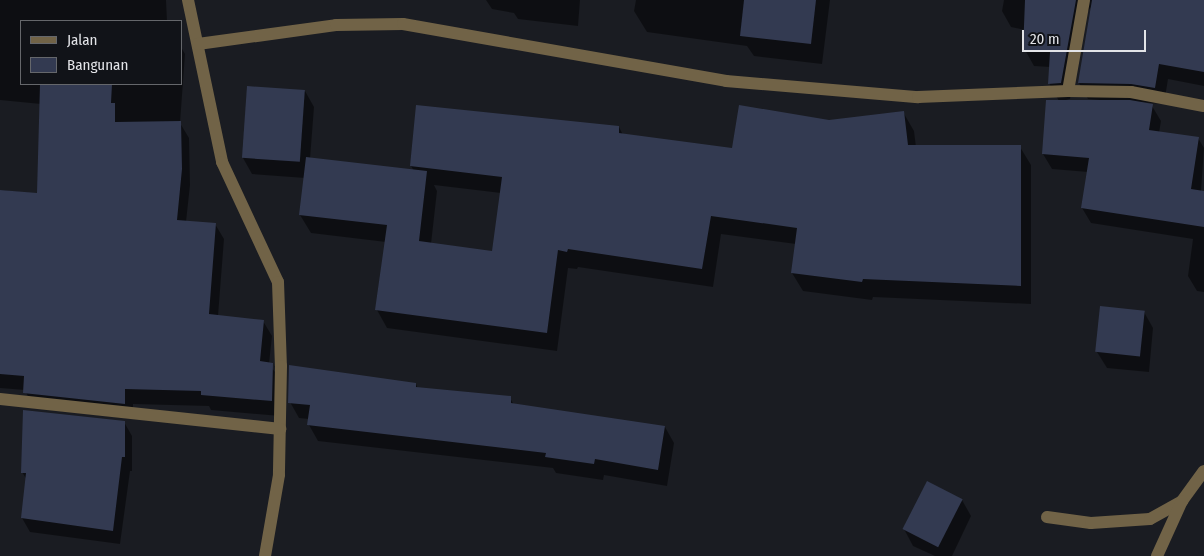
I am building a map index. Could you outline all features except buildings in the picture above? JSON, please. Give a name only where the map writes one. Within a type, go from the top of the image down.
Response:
[{"type":"street","points":[[188,0],[222,162],[278,282],[279,475],[265,556]]},
{"type":"street","points":[[1068,91],[1084,0]]},
{"type":"street","points":[[198,44],[336,24],[403,24],[726,82],[918,97],[1068,91],[1131,92],[1204,106]]},
{"type":"street","points":[[0,399],[280,429]]},
{"type":"street","points":[[1157,556],[1182,501],[1204,471]]},
{"type":"street","points":[[1047,517],[1091,523],[1150,519],[1182,501]]}]
